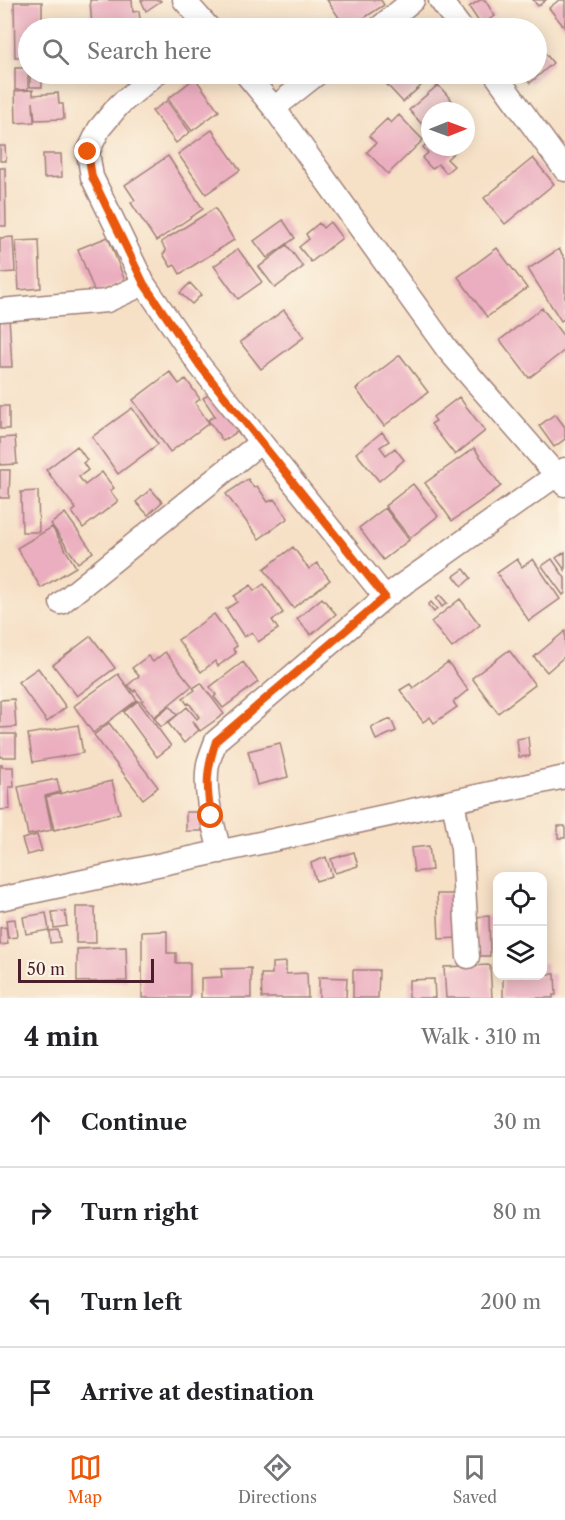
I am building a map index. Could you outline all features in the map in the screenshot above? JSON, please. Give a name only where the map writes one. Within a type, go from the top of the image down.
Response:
[{"type":"street","points":[[184,0],[200,18]]},
{"type":"street","points":[[391,18],[413,0]]},
{"type":"street","points":[[440,0],[454,18]]},
{"type":"street","points":[[144,84],[120,105],[99,129],[88,152],[92,177],[144,284],[200,366],[385,597]]},
{"type":"street","points":[[220,852],[207,789],[208,763],[216,741],[385,597],[562,477],[447,349],[274,108],[254,84]]},
{"type":"street","points":[[274,108],[304,84]]},
{"type":"street","points":[[502,84],[565,170]]},
{"type":"street","points":[[0,310],[106,301],[144,284]]},
{"type":"street","points":[[61,603],[261,442]]},
{"type":"street","points":[[0,900],[565,777]]},
{"type":"street","points":[[453,801],[462,849],[468,957]]},
{"type":"building","points":[[90,0],[132,0],[133,12],[139,11],[140,18],[91,18]]},
{"type":"building","points":[[141,0],[160,0],[161,1],[146,11]]},
{"type":"building","points":[[327,0],[381,0],[384,5],[364,18],[339,18]]},
{"type":"building","points":[[480,0],[485,0],[495,16],[476,18],[469,7]]},
{"type":"building","points":[[533,0],[546,0],[538,6]]},
{"type":"building","points":[[559,0],[565,0],[565,28],[549,8]]},
{"type":"building","points":[[14,2],[42,2],[42,18],[18,18],[18,57],[15,57]]},
{"type":"building","points":[[547,56],[553,63],[547,68]]},
{"type":"building","points":[[15,68],[18,68],[18,84],[28,84],[28,90],[15,90]]},
{"type":"building","points":[[30,84],[42,84],[42,87],[30,87]]},
{"type":"building","points":[[187,84],[199,84],[219,111],[192,131],[168,99]]},
{"type":"building","points":[[386,84],[423,84],[403,102]]},
{"type":"building","points":[[438,85],[453,102],[421,102],[421,123],[409,110]]},
{"type":"building","points":[[33,90],[33,95],[58,93],[59,104],[63,104],[64,119],[35,120],[33,102],[34,122],[16,123],[15,91]]},
{"type":"building","points":[[167,101],[190,132],[176,143],[152,111]]},
{"type":"building","points":[[399,115],[421,138],[421,142],[388,174],[367,152],[376,143],[369,136],[387,119],[391,123]]},
{"type":"building","points":[[212,130],[240,170],[206,194],[178,154]]},
{"type":"building","points":[[0,146],[5,146],[6,161],[0,161]]},
{"type":"building","points":[[43,154],[61,154],[62,177],[44,178]]},
{"type":"building","points":[[168,156],[203,209],[156,241],[131,203],[135,200],[125,185]]},
{"type":"building","points":[[424,156],[450,156],[447,159],[454,166],[446,173],[438,164],[432,169],[422,158]]},
{"type":"building","points":[[533,158],[554,184],[505,224],[484,198]]},
{"type":"building","points":[[0,168],[5,168],[6,226],[0,226]]},
{"type":"building","points":[[215,208],[234,240],[180,274],[175,265],[171,267],[163,254],[166,251],[161,242]]},
{"type":"building","points":[[283,220],[295,238],[267,258],[254,241]]},
{"type":"building","points":[[330,222],[342,238],[311,262],[299,247],[309,239],[306,234],[319,223],[323,228]]},
{"type":"building","points":[[13,237],[15,272],[0,273],[0,238]]},
{"type":"building","points":[[108,237],[125,281],[95,293],[78,249]]},
{"type":"building","points":[[39,240],[41,288],[19,290],[16,241]]},
{"type":"building","points":[[287,245],[303,267],[275,288],[259,267]]},
{"type":"building","points":[[497,248],[527,288],[487,317],[458,277]]},
{"type":"building","points":[[238,249],[262,282],[238,299],[214,266]]},
{"type":"building","points":[[559,249],[565,259],[565,318],[561,321],[528,269]]},
{"type":"building","points":[[190,283],[201,295],[192,304],[180,293]]},
{"type":"building","points":[[542,308],[565,338],[565,350],[529,378],[500,340]]},
{"type":"building","points":[[284,310],[304,337],[261,369],[240,342]]},
{"type":"building","points":[[9,316],[12,367],[0,367],[0,317]]},
{"type":"building","points":[[400,355],[428,392],[384,426],[356,389]]},
{"type":"building","points":[[170,372],[179,384],[186,379],[200,399],[195,403],[209,423],[170,452],[133,400]]},
{"type":"building","points":[[210,394],[221,411],[226,408],[240,430],[223,441],[208,420],[215,416],[203,398]]},
{"type":"building","points":[[459,397],[485,431],[455,455],[431,424],[436,421],[433,417]]},
{"type":"building","points":[[0,406],[9,406],[9,429],[0,429]]},
{"type":"building","points":[[132,408],[158,444],[118,474],[92,437]]},
{"type":"building","points":[[555,414],[565,427],[565,439],[554,447],[539,426]]},
{"type":"building","points":[[382,432],[389,441],[380,447],[386,455],[395,448],[404,460],[379,481],[356,453]]},
{"type":"building","points":[[15,437],[17,464],[0,465],[0,438]]},
{"type":"building","points":[[77,446],[87,460],[83,463],[88,470],[79,477],[85,485],[102,472],[114,488],[110,491],[118,501],[83,528],[72,512],[76,509],[46,470]]},
{"type":"building","points":[[474,448],[501,486],[452,521],[425,483]]},
{"type":"building","points":[[0,470],[10,470],[9,498],[0,498]]},
{"type":"building","points":[[248,479],[254,488],[257,486],[268,502],[274,499],[288,518],[259,539],[226,494]]},
{"type":"building","points":[[413,484],[438,516],[410,538],[385,506]]},
{"type":"building","points":[[151,489],[162,502],[148,515],[136,502]]},
{"type":"building","points":[[38,491],[39,532],[22,532],[21,492]]},
{"type":"building","points":[[385,508],[409,540],[383,560],[359,528]]},
{"type":"building","points":[[65,513],[93,552],[78,563],[51,524]]},
{"type":"building","points":[[52,527],[76,567],[41,588],[17,548]]},
{"type":"building","points":[[293,547],[309,569],[317,563],[330,580],[293,608],[264,569]]},
{"type":"building","points":[[565,552],[565,570],[556,558]]},
{"type":"building","points":[[517,559],[522,567],[533,559],[560,599],[529,621],[497,573]]},
{"type":"building","points":[[552,559],[565,578],[563,595],[542,566]]},
{"type":"building","points":[[464,569],[471,578],[462,586],[454,576]]},
{"type":"building","points":[[264,584],[283,613],[272,620],[278,629],[258,642],[252,632],[244,637],[226,609],[237,602],[234,596],[251,585],[254,591]]},
{"type":"building","points":[[440,595],[447,603],[442,607],[436,598]]},
{"type":"building","points":[[322,598],[336,614],[311,635],[297,619]]},
{"type":"building","points":[[460,599],[480,625],[452,648],[431,622]]},
{"type":"building","points":[[431,602],[437,609],[434,612],[428,605]]},
{"type":"building","points":[[214,614],[237,646],[233,649],[236,653],[218,666],[215,661],[201,672],[178,640]]},
{"type":"building","points":[[565,631],[565,656],[547,672],[534,657]]},
{"type":"building","points":[[91,636],[115,668],[77,696],[53,665]]},
{"type":"building","points":[[509,650],[535,685],[498,713],[472,678]]},
{"type":"building","points":[[165,652],[192,686],[154,717],[135,690],[134,692],[128,685],[139,676],[132,668],[148,656],[153,662]]},
{"type":"building","points":[[243,662],[258,682],[223,708],[214,697],[216,695],[210,687]]},
{"type":"building","points":[[448,662],[468,690],[453,702],[457,707],[434,723],[430,717],[423,722],[400,690],[410,684],[413,688]]},
{"type":"building","points":[[38,668],[66,707],[47,722],[18,682]]},
{"type":"building","points":[[118,674],[137,700],[93,733],[74,706]]},
{"type":"building","points":[[201,683],[224,714],[200,731],[193,721],[199,730],[184,743],[168,723],[187,707],[197,719],[199,717],[183,698]]},
{"type":"building","points":[[14,699],[16,727],[0,728],[0,700]]},
{"type":"building","points":[[138,701],[171,746],[157,757],[124,712]]},
{"type":"building","points":[[170,706],[177,715],[161,727],[154,718]]},
{"type":"building","points":[[391,719],[396,731],[376,740],[371,727]]},
{"type":"building","points":[[109,723],[158,787],[143,799],[94,735]]},
{"type":"building","points":[[78,725],[83,753],[33,762],[28,734]]},
{"type":"building","points":[[0,734],[16,734],[16,757],[0,757]]},
{"type":"building","points":[[528,737],[530,756],[519,757],[517,739]]},
{"type":"building","points":[[280,743],[288,777],[257,785],[248,751]]},
{"type":"building","points":[[0,765],[13,767],[14,787],[9,787],[10,809],[0,810]]},
{"type":"building","points":[[57,779],[60,792],[45,796],[52,830],[28,835],[18,787]]},
{"type":"building","points":[[112,781],[120,813],[54,830],[46,797]]},
{"type":"building","points":[[186,812],[202,812],[202,831],[186,831]]},
{"type":"building","points":[[558,826],[565,826],[565,838],[558,838]]},
{"type":"building","points":[[37,835],[42,851],[27,855],[22,839]]},
{"type":"building","points":[[429,846],[432,870],[414,872],[411,848]]},
{"type":"building","points":[[354,852],[358,866],[335,873],[331,859]]},
{"type":"building","points":[[326,857],[332,876],[316,881],[311,863]]},
{"type":"building","points":[[437,894],[456,894],[457,938],[439,939]]},
{"type":"building","points":[[76,907],[95,907],[96,943],[76,943]]},
{"type":"building","points":[[65,911],[67,926],[54,928],[52,912]]},
{"type":"building","points":[[46,913],[49,930],[26,934],[23,917]]},
{"type":"building","points":[[489,916],[490,956],[477,956],[476,917]]},
{"type":"building","points":[[15,919],[17,937],[8,938],[6,920]]},
{"type":"building","points":[[6,927],[8,944],[0,945],[0,928]]},
{"type":"building","points":[[58,930],[60,942],[50,943],[49,931]]},
{"type":"building","points":[[167,931],[167,953],[176,953],[176,963],[190,963],[190,998],[142,998],[142,932]]},
{"type":"building","points":[[126,947],[127,981],[77,982],[77,949]]},
{"type":"building","points":[[286,962],[286,974],[307,973],[308,998],[262,998],[261,974],[272,974],[272,963]]},
{"type":"building","points":[[490,965],[492,998],[446,998],[444,967]]},
{"type":"building","points":[[251,968],[251,998],[201,998],[201,978],[222,977],[221,969]]},
{"type":"building","points":[[353,970],[379,970],[378,998],[353,998]]},
{"type":"building","points":[[547,974],[555,974],[556,995],[553,995],[553,998],[503,998],[503,980],[547,980]]},
{"type":"building","points":[[319,977],[347,978],[346,998],[319,998]]},
{"type":"building","points":[[434,979],[435,998],[409,998],[409,980]]},
{"type":"route","points":[[88,152],[92,177],[144,284],[200,366],[385,597],[216,741],[208,763],[207,789],[211,816]]}]
